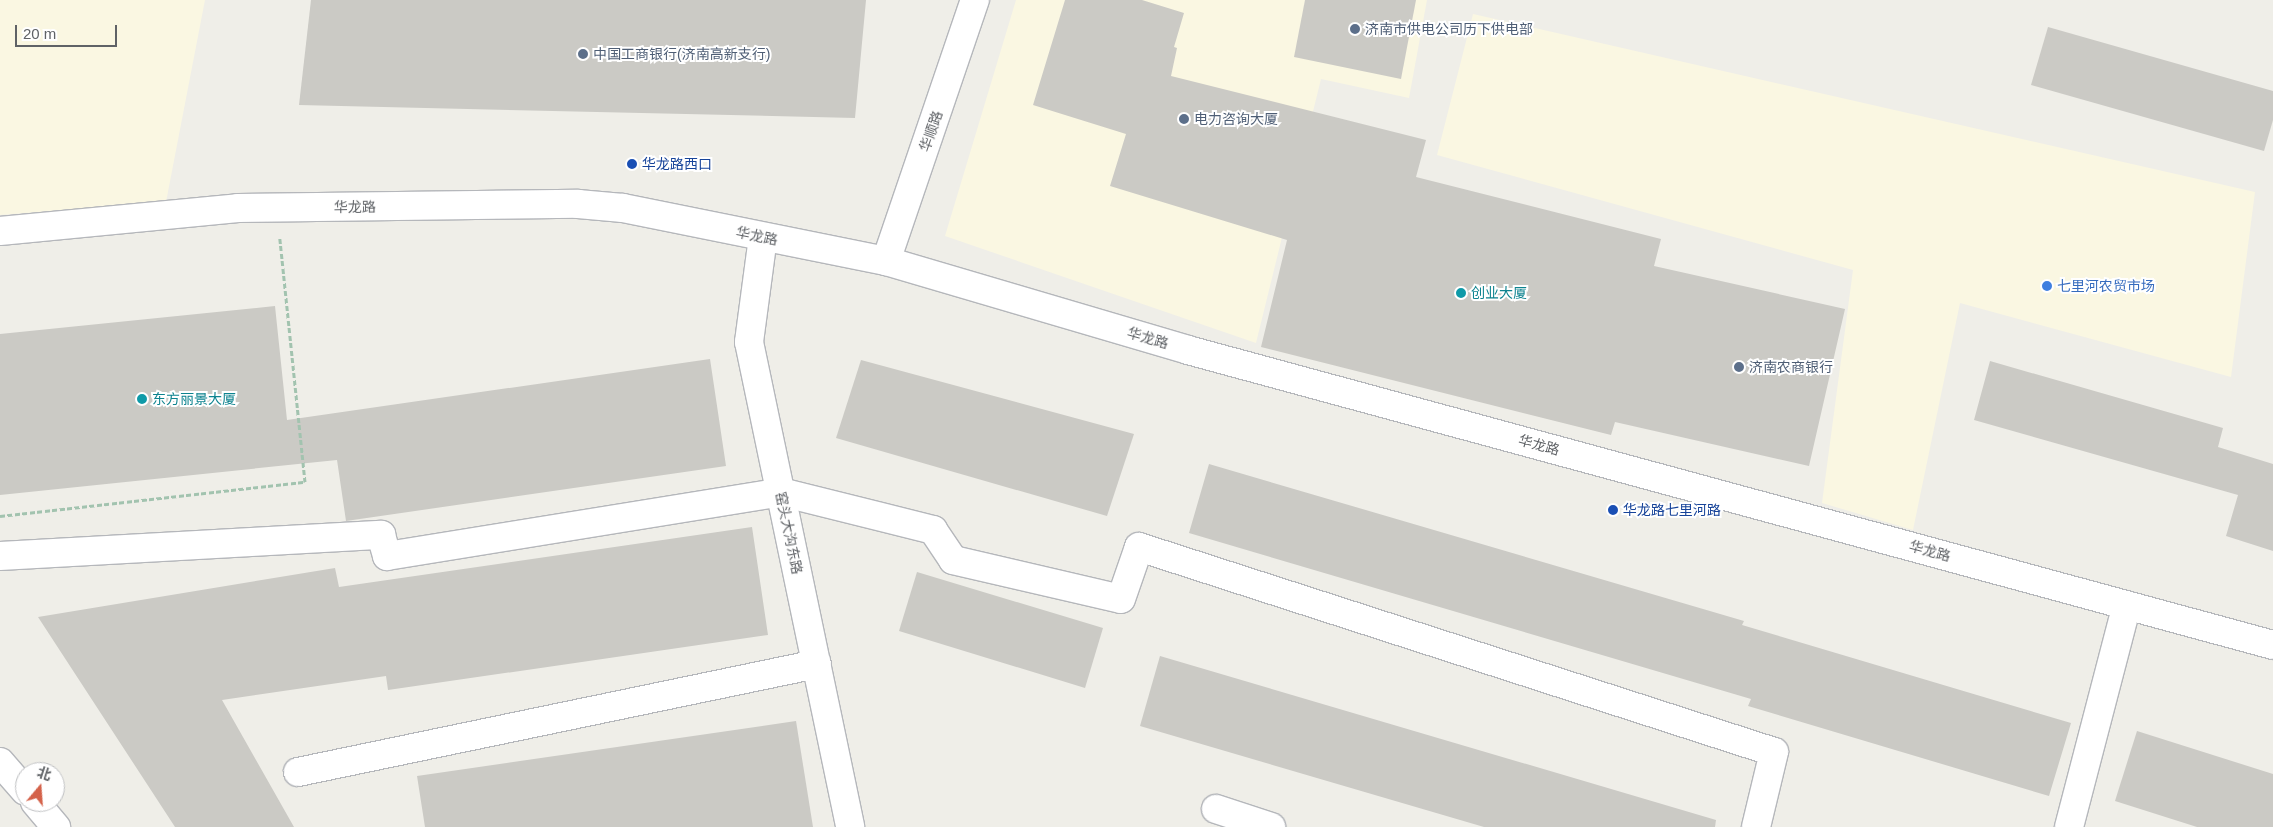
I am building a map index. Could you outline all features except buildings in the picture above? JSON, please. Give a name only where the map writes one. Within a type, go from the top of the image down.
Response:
[{"type":"street","name":"华顺路","points":[[886,261],[976,0]]},
{"type":"street","name":"华龙路","points":[[0,230],[277,208],[578,204],[623,208],[763,238],[886,261],[1188,350],[2273,645]]},
{"type":"street","name":"窑头大沟东路","points":[[763,238],[749,342],[850,827]]},
{"type":"street","points":[[0,556],[381,535],[387,556],[781,492],[933,530],[953,560],[1121,599],[1139,547],[1774,752],[1756,827]]},
{"type":"street","points":[[2068,827],[2127,605]]},
{"type":"street","points":[[298,772],[817,664]]},
{"type":"street","points":[[0,762],[15,779]]},
{"type":"street","points":[[1216,809],[1271,827]]},
{"type":"street","points":[[43,812],[56,827]]},
{"type":"path","points":[[0,516],[305,482],[277,208]]},
{"type":"shaded area","points":[[0,0],[205,0],[166,202],[0,215]]},
{"type":"shaded area","points":[[1016,0],[1427,0],[1409,98],[1321,79],[1256,343],[945,236]]},
{"type":"shaded area","name":"七里河农贸市场","points":[[1473,14],[2255,192],[2231,377],[1960,303],[1913,530],[1822,503],[1853,270],[1437,155]]},
{"type":"place","name":"济南市供电公司历下供电部","points":[[1355,29]]},
{"type":"place","name":"中国工商银行(济南高新支行)","points":[[583,54]]},
{"type":"place","name":"电力咨询大厦","points":[[1184,119]]},
{"type":"place","name":"华龙路西口","points":[[632,164]]},
{"type":"place","name":"七里河农贸市场","points":[[2047,286]]},
{"type":"place","name":"创业大厦","points":[[1461,293]]},
{"type":"place","name":"济南农商银行","points":[[1739,367]]},
{"type":"place","name":"东方丽景大厦","points":[[142,399]]},
{"type":"place","name":"华龙路七里河路","points":[[1613,510]]}]
